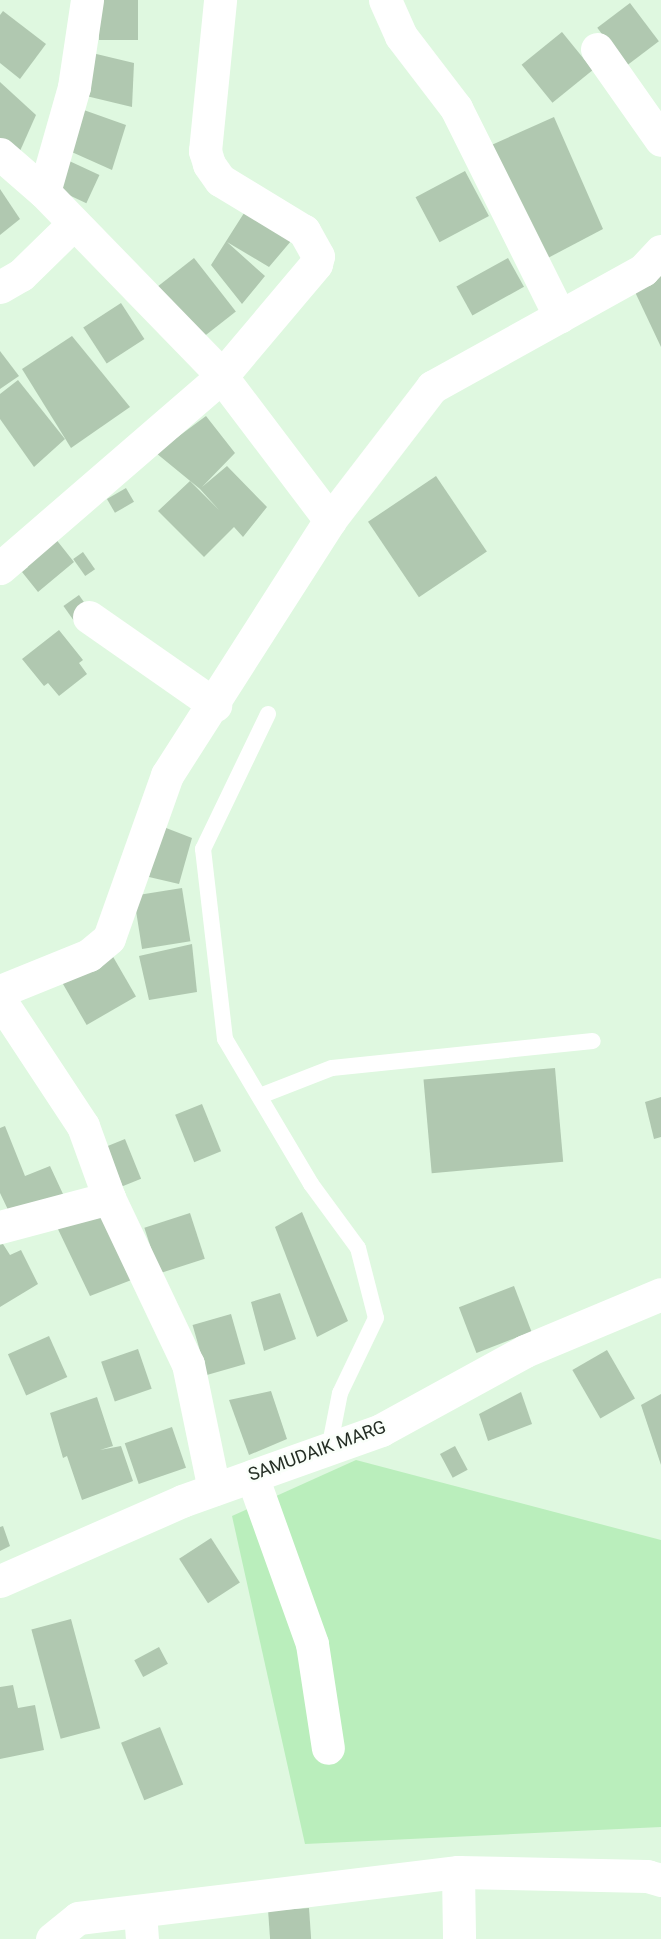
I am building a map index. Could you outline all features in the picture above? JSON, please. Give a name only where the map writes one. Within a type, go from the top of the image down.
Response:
[{"type":"street","points":[[44,192],[74,87],[87,0]]},
{"type":"street","points":[[0,568],[220,378],[316,264],[318,256],[304,231],[220,180],[209,164],[205,151],[220,0]]},
{"type":"street","points":[[385,0],[401,36],[456,108],[560,317]]},
{"type":"street","points":[[597,49],[661,140]]},
{"type":"street","points":[[0,154],[44,192],[220,378],[330,520]]},
{"type":"street","points":[[0,287],[21,275],[73,224]]},
{"type":"street","points":[[0,991],[89,955],[109,938],[167,775],[215,705],[330,520],[432,387],[643,270],[661,250]]},
{"type":"street","points":[[89,617],[215,705]]},
{"type":"street","points":[[0,1000],[83,1126],[109,1198],[188,1364],[214,1489]]},
{"type":"street","points":[[0,1227],[109,1198]]},
{"type":"street","name":"SAMUDAIK MARG","points":[[0,1581],[214,1489],[381,1430],[525,1351],[661,1294]]},
{"type":"street","points":[[252,1476],[312,1644],[328,1748]]},
{"type":"street","points":[[52,1939],[78,1918],[141,1925],[458,1872],[647,1876],[661,1880]]},
{"type":"street","points":[[458,1872],[459,1939]]},
{"type":"lane","points":[[268,714],[202,849],[225,1039],[311,1184],[358,1248],[376,1318],[340,1393],[329,1449]]},
{"type":"lane","points":[[260,1096],[332,1068],[593,1041]]},
{"type":"green space","points":[[356,1460],[661,1540],[661,1827],[305,1844],[232,1516]]},
{"type":"building","points":[[99,0],[138,0],[138,40],[99,40]]},
{"type":"building","points":[[630,3],[659,41],[626,66],[597,28]]},
{"type":"building","points":[[3,11],[46,44],[20,79],[0,63],[0,15]]},
{"type":"building","points":[[562,32],[593,70],[552,103],[522,65]]},
{"type":"building","points":[[88,52],[134,63],[132,107],[82,95]]},
{"type":"building","points":[[0,82],[36,115],[16,160],[0,143]]},
{"type":"building","points":[[81,109],[126,125],[112,170],[65,149]]},
{"type":"building","points":[[554,117],[603,229],[546,259],[487,147]]},
{"type":"building","points":[[65,159],[99,175],[86,203],[52,187]]},
{"type":"building","points":[[465,171],[489,216],[439,242],[416,197]]},
{"type":"building","points":[[0,189],[20,219],[0,235]]},
{"type":"building","points":[[251,202],[297,234],[269,267],[227,242],[265,276],[242,304],[211,265]]},
{"type":"building","points":[[194,258],[236,312],[194,344],[152,291]]},
{"type":"building","points":[[508,258],[524,287],[472,315],[456,287]]},
{"type":"building","points":[[661,274],[661,347],[635,292]]},
{"type":"building","points":[[121,303],[144,339],[107,364],[83,328]]},
{"type":"building","points":[[72,336],[130,407],[71,448],[22,369]]},
{"type":"building","points":[[0,351],[19,376],[0,389]]},
{"type":"building","points":[[18,380],[65,439],[34,467],[0,419],[0,394]]},
{"type":"building","points":[[206,416],[235,453],[202,487],[227,466],[267,507],[243,537],[234,527],[204,557],[158,511],[190,481],[219,510],[200,489],[156,453]]},
{"type":"building","points":[[436,476],[487,551],[419,597],[368,522]]},
{"type":"building","points":[[126,488],[134,502],[115,513],[107,499]]},
{"type":"building","points":[[51,533],[74,562],[38,592],[22,572],[28,567],[21,557]]},
{"type":"building","points":[[83,552],[95,569],[85,576],[73,559]]},
{"type":"building","points":[[79,595],[91,612],[75,623],[63,606]]},
{"type":"building","points":[[59,630],[83,660],[79,663],[87,674],[59,696],[48,683],[44,686],[22,659]]},
{"type":"building","points":[[161,826],[192,838],[179,884],[149,877]]},
{"type":"building","points":[[182,888],[190,941],[142,949],[134,896]]},
{"type":"building","points":[[192,944],[197,992],[149,1000],[139,956]]},
{"type":"building","points":[[108,948],[136,996],[87,1025],[59,976]]},
{"type":"building","points":[[555,1068],[563,1162],[432,1173],[424,1080]]},
{"type":"building","points":[[661,1097],[661,1137],[654,1139],[645,1102]]},
{"type":"building","points":[[202,1104],[221,1151],[194,1162],[175,1115]]},
{"type":"building","points":[[5,1126],[25,1176],[50,1166],[63,1194],[11,1216],[0,1193],[0,1128]]},
{"type":"building","points":[[125,1139],[141,1179],[123,1186],[106,1146]]},
{"type":"building","points":[[105,1208],[134,1279],[90,1296],[55,1223]]},
{"type":"building","points":[[302,1212],[348,1321],[317,1337],[275,1227]]},
{"type":"building","points":[[190,1213],[205,1259],[159,1273],[144,1228]]},
{"type":"building","points":[[3,1244],[10,1255],[21,1250],[38,1284],[0,1307],[0,1245]]},
{"type":"building","points":[[514,1286],[532,1332],[476,1353],[459,1307]]},
{"type":"building","points":[[280,1293],[296,1339],[264,1351],[251,1302]]},
{"type":"building","points":[[231,1314],[245,1364],[207,1375],[193,1325]]},
{"type":"building","points":[[49,1336],[67,1377],[26,1395],[8,1354]]},
{"type":"building","points":[[138,1349],[152,1389],[115,1401],[101,1362]]},
{"type":"building","points":[[607,1350],[635,1398],[600,1418],[572,1370]]},
{"type":"building","points":[[271,1391],[287,1439],[249,1455],[229,1400]]},
{"type":"building","points":[[521,1392],[532,1424],[488,1441],[479,1414]]},
{"type":"building","points":[[661,1394],[661,1465],[641,1405]]},
{"type":"building","points":[[97,1397],[113,1446],[100,1450],[121,1446],[133,1481],[82,1500],[67,1456],[63,1458],[50,1413]]},
{"type":"building","points":[[172,1427],[186,1468],[139,1484],[125,1443]]},
{"type":"building","points":[[455,1446],[468,1470],[453,1478],[440,1454]]},
{"type":"building","points":[[3,1526],[10,1546],[0,1551],[0,1527]]},
{"type":"building","points":[[211,1538],[240,1582],[208,1603],[179,1559]]},
{"type":"building","points":[[71,1619],[100,1728],[61,1739],[31,1630]]},
{"type":"building","points":[[159,1647],[168,1664],[143,1677],[134,1660]]},
{"type":"building","points":[[13,1685],[18,1708],[35,1705],[44,1750],[0,1759],[0,1687]]},
{"type":"building","points":[[160,1727],[183,1784],[144,1800],[121,1743]]},
{"type":"building","points":[[309,1908],[311,1939],[270,1939],[268,1911]]}]
